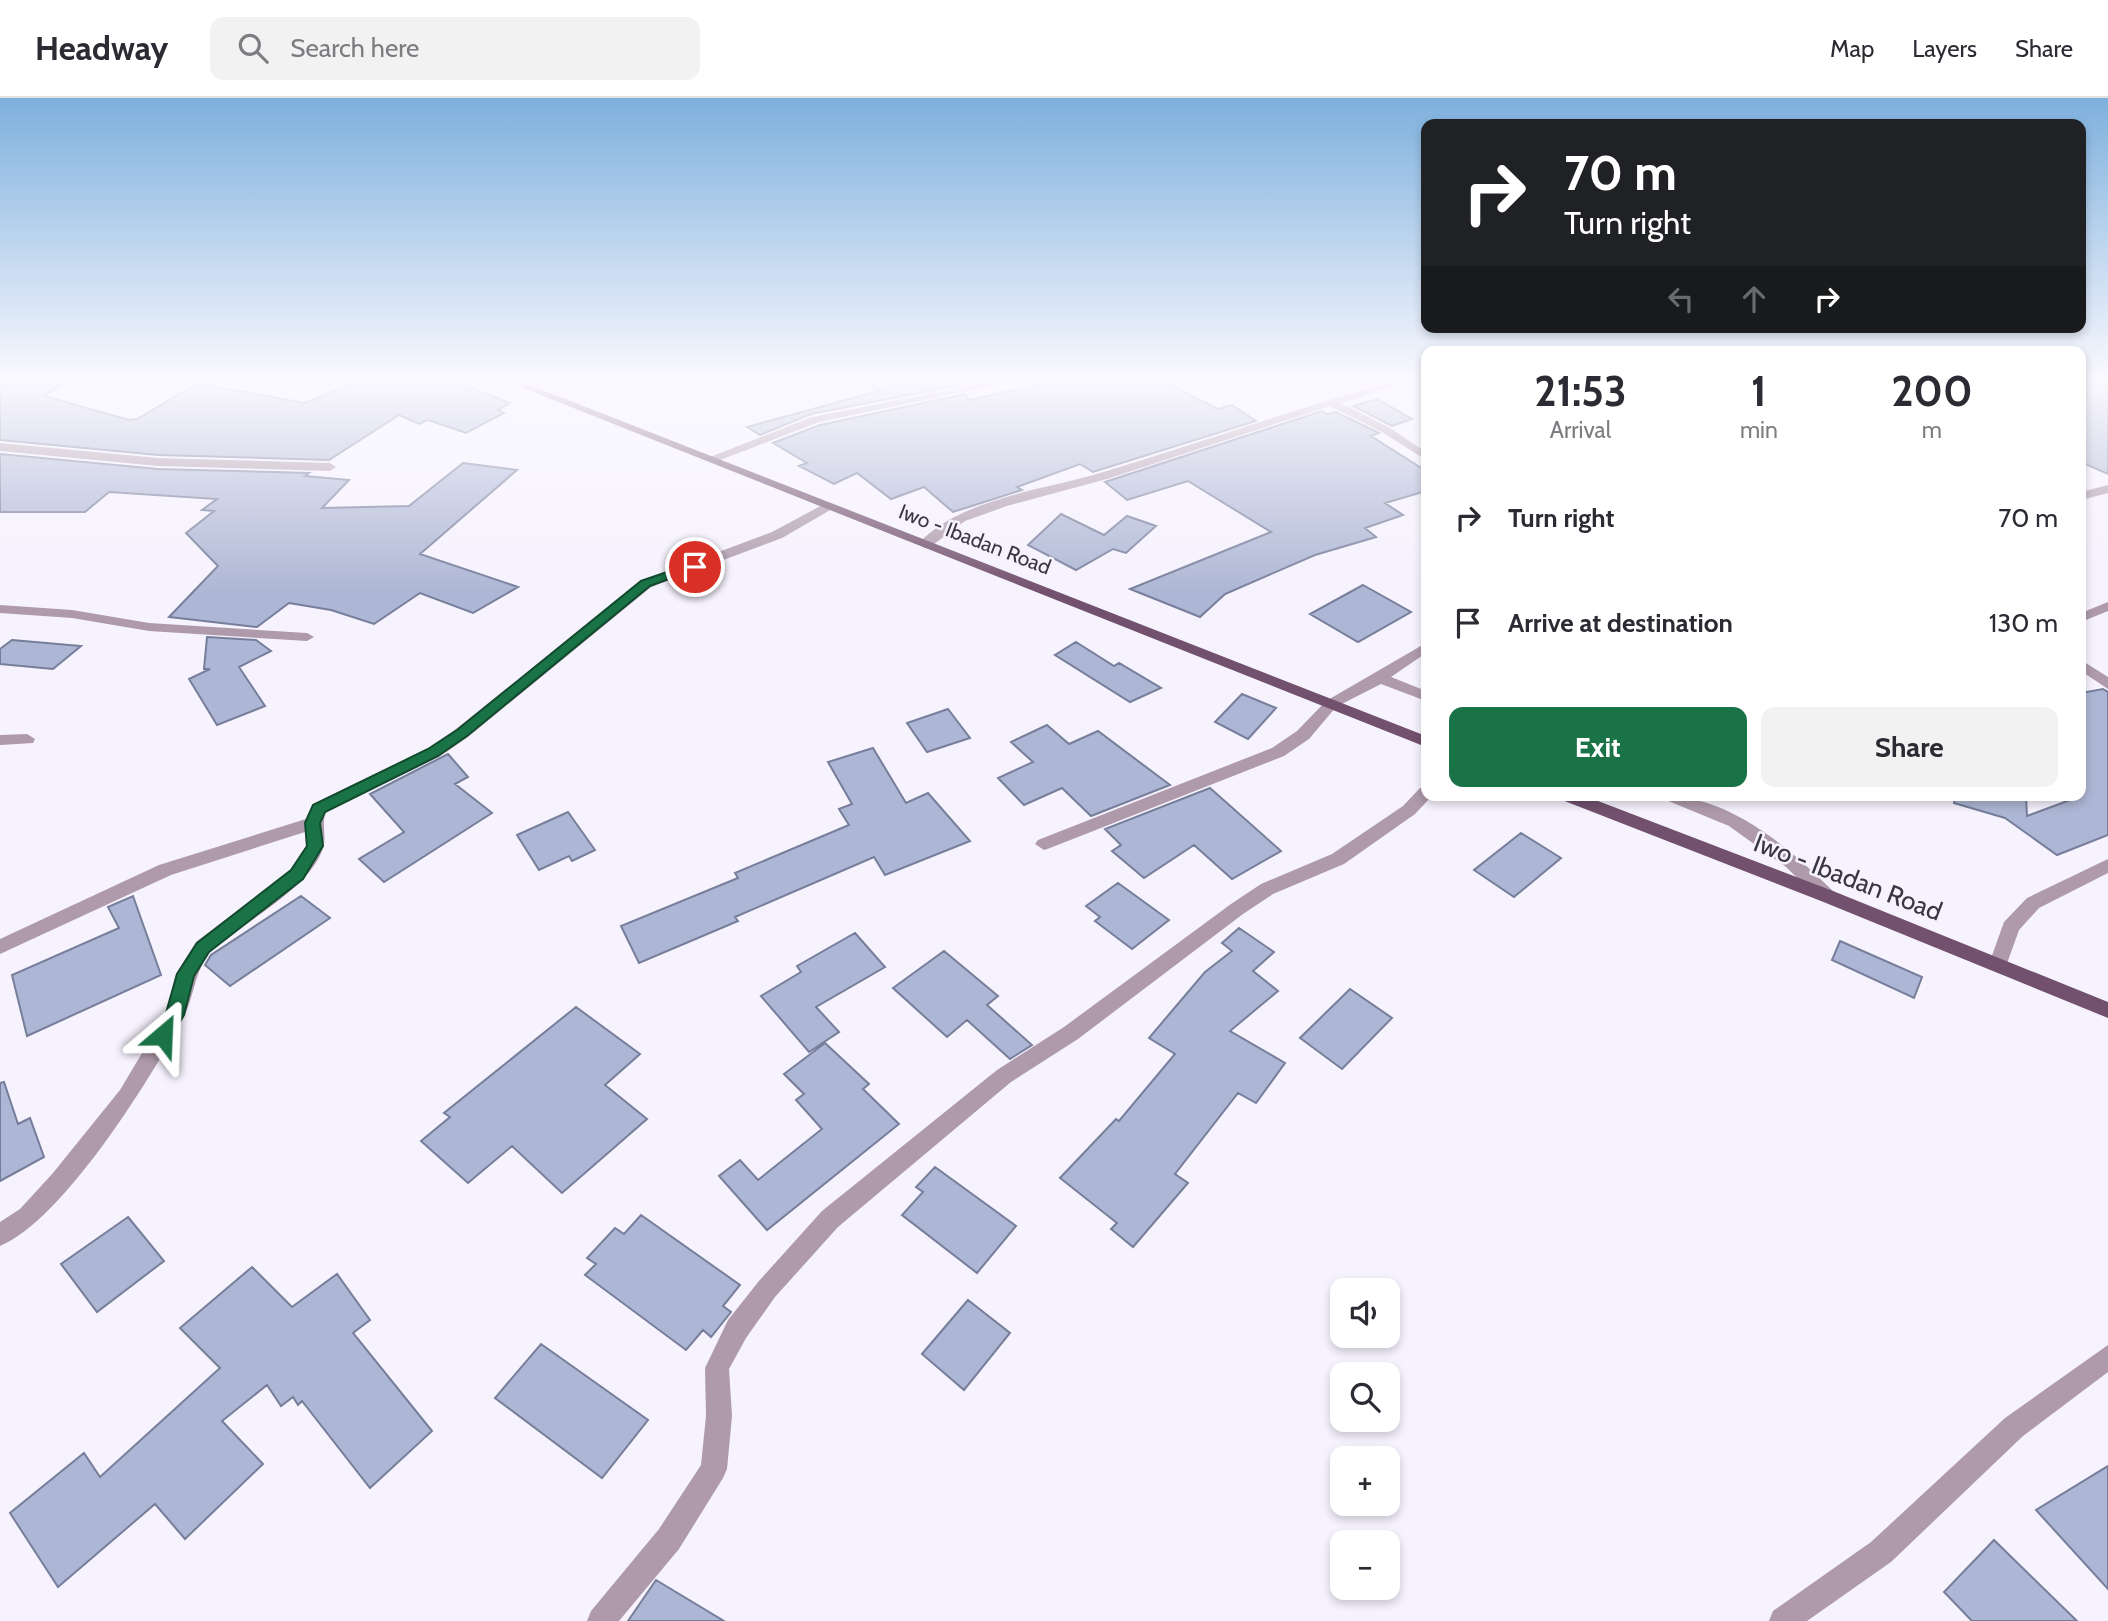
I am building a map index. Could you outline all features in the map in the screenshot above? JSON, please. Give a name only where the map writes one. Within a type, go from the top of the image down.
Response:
[{"type":"main road","name":"Iwo - Ibadan Road","points":[[691,451],[1421,740]]},
{"type":"main road","name":"Iwo - Ibadan Road","points":[[1581,801],[1828,896],[2108,1010]]},
{"type":"street","points":[[43,451],[170,463],[330,467]]},
{"type":"street","points":[[711,459],[732,451]]},
{"type":"street","points":[[925,544],[961,517],[1181,451]]},
{"type":"street","points":[[2086,495],[2108,489]]},
{"type":"street","points":[[0,1235],[28,1216],[45,1198],[127,1096],[175,1015],[186,974],[203,947],[297,875],[315,846],[313,823],[319,808],[433,752],[462,733],[646,584],[777,535],[828,506]]},
{"type":"street","points":[[2086,616],[2108,606]]},
{"type":"street","points":[[0,609],[72,614],[149,627],[307,637]]},
{"type":"street","points":[[1044,844],[1278,752],[1303,735],[1331,704],[1380,678],[1421,650]]},
{"type":"street","points":[[2086,668],[2108,684]]},
{"type":"street","points":[[1380,678],[1421,694]]},
{"type":"street","points":[[0,740],[27,739]]},
{"type":"street","points":[[601,1621],[669,1539],[715,1469],[719,1416],[717,1368],[737,1329],[767,1289],[830,1219],[1004,1076],[1071,1033],[1237,909],[1267,889],[1338,859],[1409,810],[1421,797]]},
{"type":"street","points":[[1684,801],[1735,822],[1792,862],[1828,896]]},
{"type":"street","points":[[0,947],[165,870],[313,823]]},
{"type":"street","points":[[1998,964],[2011,927],[2033,903],[2108,865]]},
{"type":"street","points":[[1783,1621],[1881,1552],[2014,1427],[2108,1357]]},
{"type":"building","points":[[117,451],[343,451],[329,460],[158,455]]},
{"type":"building","points":[[787,451],[1160,451],[1093,472],[1080,464],[1017,487],[1022,490],[953,512],[924,487],[891,499],[857,473],[834,484],[799,466],[807,463]]},
{"type":"building","points":[[1200,451],[1395,451],[1421,468],[1421,492],[1385,503],[1403,515],[1365,528],[1376,537],[1315,555],[1225,594],[1200,617],[1130,589],[1271,532],[1188,481],[1127,500],[1105,482]]},
{"type":"building","points":[[2086,451],[2108,451],[2108,474],[2086,464]]},
{"type":"building","points":[[0,454],[158,469],[309,473],[305,476],[349,480],[322,508],[409,506],[463,463],[517,470],[420,554],[518,587],[473,613],[420,593],[374,624],[331,610],[289,603],[257,627],[169,617],[218,566],[186,533],[214,511],[202,510],[217,499],[109,492],[85,512],[0,512]]},
{"type":"building","points":[[1061,514],[1104,535],[1127,516],[1156,526],[1126,553],[1113,549],[1076,570],[1028,545]]},
{"type":"building","points":[[1363,585],[1411,612],[1358,642],[1310,614]]},
{"type":"building","points":[[207,637],[256,640],[271,651],[239,667],[265,706],[217,725],[189,679],[210,669],[204,669]]},
{"type":"building","points":[[12,640],[81,646],[53,669],[0,664],[0,649]]},
{"type":"building","points":[[1076,642],[1114,666],[1119,663],[1161,688],[1130,702],[1055,655]]},
{"type":"building","points":[[2103,689],[2108,692],[2108,835],[2057,855],[2005,818],[1954,803],[2026,801],[2027,816],[2068,801],[2086,801],[2086,692]]},
{"type":"building","points":[[1242,694],[1276,708],[1248,739],[1215,722]]},
{"type":"building","points":[[948,709],[970,738],[927,752],[907,723]]},
{"type":"building","points":[[1047,725],[1069,744],[1098,731],[1170,785],[1091,816],[1062,788],[1024,805],[998,778],[1033,762],[1011,742]]},
{"type":"building","points":[[873,748],[906,803],[928,793],[970,841],[885,875],[874,857],[735,917],[738,921],[639,963],[621,926],[738,878],[735,873],[849,825],[839,809],[852,804],[828,762]]},
{"type":"building","points":[[448,754],[468,777],[455,784],[492,813],[384,882],[359,859],[404,832],[370,794]]},
{"type":"building","points":[[1210,788],[1281,851],[1232,879],[1194,845],[1144,878],[1112,851],[1121,845],[1105,829]]},
{"type":"building","points":[[568,812],[595,850],[572,861],[569,856],[539,870],[517,835]]},
{"type":"building","points":[[1521,833],[1561,858],[1514,897],[1474,870]]},
{"type":"building","points":[[1118,883],[1169,920],[1132,949],[1095,921],[1100,917],[1086,906]]},
{"type":"building","points":[[133,896],[161,975],[27,1036],[12,975],[119,928],[108,907]]},
{"type":"building","points":[[301,896],[330,918],[230,986],[205,965],[211,955]]},
{"type":"building","points":[[1239,928],[1274,952],[1253,971],[1278,991],[1230,1031],[1285,1063],[1256,1103],[1238,1093],[1175,1174],[1188,1183],[1133,1247],[1111,1229],[1117,1223],[1060,1178],[1116,1119],[1119,1121],[1175,1054],[1149,1038],[1205,972],[1232,951],[1222,943]]},
{"type":"building","points":[[855,933],[885,967],[816,1007],[839,1032],[809,1052],[761,996],[801,972],[797,966]]},
{"type":"building","points":[[1840,941],[1922,977],[1914,998],[1832,960]]},
{"type":"building","points":[[944,951],[998,996],[987,1005],[1032,1045],[1010,1059],[967,1020],[947,1037],[893,988]]},
{"type":"building","points":[[1350,989],[1392,1018],[1342,1069],[1300,1038]]},
{"type":"building","points":[[576,1007],[640,1054],[605,1085],[647,1119],[562,1193],[512,1146],[468,1183],[421,1141],[450,1117],[444,1113]]},
{"type":"building","points":[[825,1043],[869,1084],[863,1089],[899,1124],[767,1230],[719,1176],[740,1160],[758,1180],[822,1129],[796,1100],[804,1094],[784,1074]]},
{"type":"building","points":[[4,1082],[18,1124],[30,1118],[44,1157],[0,1181],[0,1083]]},
{"type":"building","points":[[935,1167],[1016,1226],[977,1273],[902,1215],[923,1192],[916,1187]]},
{"type":"building","points":[[641,1215],[740,1285],[723,1306],[731,1312],[711,1337],[703,1330],[686,1350],[585,1275],[596,1264],[587,1258],[615,1228],[624,1234]]},
{"type":"building","points":[[128,1217],[164,1261],[97,1312],[61,1264]]},
{"type":"building","points":[[252,1267],[292,1307],[337,1274],[370,1320],[353,1333],[432,1431],[370,1488],[302,1401],[298,1405],[293,1397],[281,1406],[267,1385],[222,1421],[263,1464],[185,1539],[155,1504],[58,1587],[10,1513],[84,1453],[100,1477],[220,1368],[180,1328]]},
{"type":"building","points":[[968,1300],[1010,1333],[964,1390],[922,1354]]},
{"type":"building","points":[[541,1344],[648,1420],[602,1478],[495,1398]]},
{"type":"building","points":[[2108,1466],[2108,1589],[2036,1510]]},
{"type":"building","points":[[1994,1540],[2077,1621],[1972,1621],[1944,1592]]},
{"type":"building","points":[[656,1580],[724,1621],[628,1621]]},
{"type":"route","points":[[163,1035],[175,1015],[186,974],[203,947],[297,875],[315,846],[313,823],[319,808],[433,752],[462,733],[540,667],[646,584],[695,567]]}]
